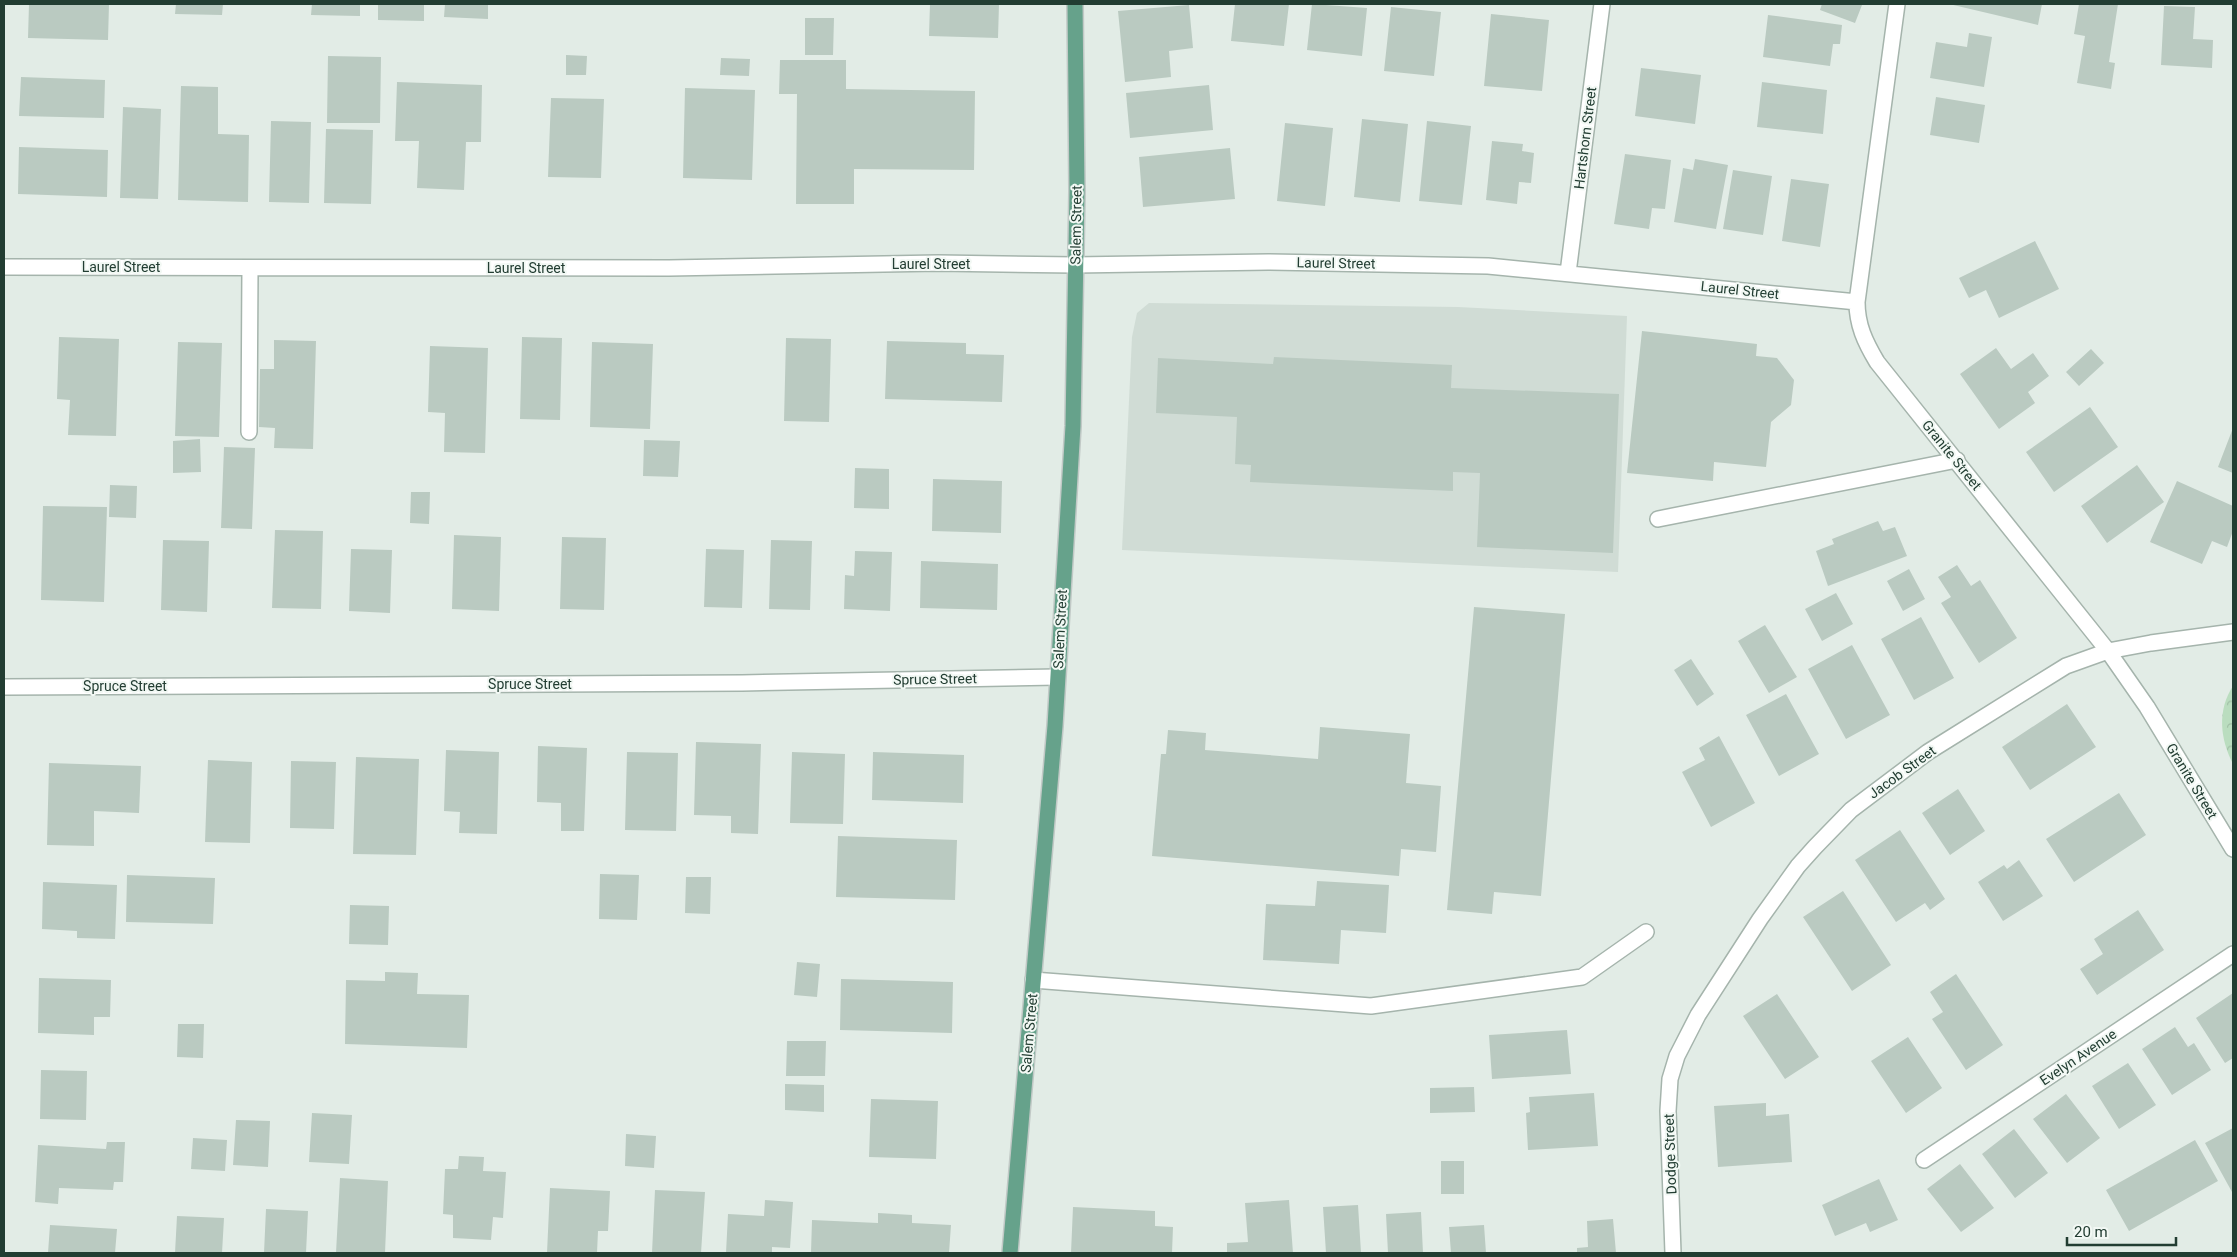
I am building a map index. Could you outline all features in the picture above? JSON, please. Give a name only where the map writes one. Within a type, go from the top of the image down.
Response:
[{"type":"main road","name":"Salem Street","points":[[1010,1253],[1057,677],[1073,426],[1075,4]]},
{"type":"street","name":"Hartshorn Street","points":[[1568,273],[1602,4]]},
{"type":"street","name":"Granite Street","points":[[1897,4],[1857,302],[1859,325],[1877,362],[2108,651],[2147,707],[2233,849]]},
{"type":"street","name":"Laurel Street","points":[[4,267],[669,268],[938,263],[1075,265],[1278,262],[1488,266],[1857,302]]},
{"type":"street","points":[[249,432],[250,268]]},
{"type":"street","points":[[1658,519],[1957,460]]},
{"type":"street","name":"Jacob Street","points":[[1677,1056],[1698,1015],[1776,896],[1798,866],[1851,810],[1928,752],[2066,666],[2108,651],[2233,632]]},
{"type":"street","name":"Spruce Street","points":[[4,687],[742,683],[1057,677]]},
{"type":"street","points":[[1033,980],[1371,1006],[1582,977],[1646,932]]},
{"type":"street","name":"Evelyn Avenue","points":[[1924,1160],[2233,954]]},
{"type":"street","name":"Dodge Street","points":[[1673,1253],[1668,1110],[1670,1079],[1677,1056]]},
{"type":"shaded area","points":[[1149,303],[1458,307],[1627,316],[1618,572],[1122,550],[1132,337],[1137,313]]},
{"type":"green space","points":[[2233,686],[2233,764],[2225,745],[2222,725],[2224,705]]},
{"type":"building","points":[[29,4],[109,4],[108,40],[28,38]]},
{"type":"building","points":[[176,4],[223,4],[222,15],[175,14]]},
{"type":"building","points":[[312,4],[360,4],[360,16],[311,15]]},
{"type":"building","points":[[378,4],[424,4],[424,21],[378,20]]},
{"type":"building","points":[[445,4],[488,4],[488,19],[444,17]]},
{"type":"building","points":[[930,4],[999,4],[998,38],[929,36]]},
{"type":"building","points":[[1235,4],[1289,4],[1284,46],[1231,41]]},
{"type":"building","points":[[1312,4],[1367,8],[1362,56],[1307,50]]},
{"type":"building","points":[[1822,4],[1862,5],[1855,23],[1820,10]]},
{"type":"building","points":[[1949,4],[2042,4],[2038,25]]},
{"type":"building","points":[[2079,4],[2118,4],[2109,62],[2115,63],[2111,89],[2077,83],[2085,36],[2074,34]]},
{"type":"building","points":[[1189,5],[1193,48],[1169,51],[1171,77],[1125,82],[1118,11]]},
{"type":"building","points":[[2164,6],[2195,7],[2193,39],[2213,40],[2212,68],[2161,65]]},
{"type":"building","points":[[1391,7],[1441,12],[1434,76],[1384,71]]},
{"type":"building","points":[[1491,14],[1549,20],[1542,91],[1484,86]]},
{"type":"building","points":[[1768,15],[1842,25],[1840,44],[1833,44],[1830,66],[1763,57]]},
{"type":"building","points":[[805,18],[834,18],[833,55],[805,55]]},
{"type":"building","points":[[1969,33],[1992,37],[1984,87],[1930,78],[1936,42],[1967,47]]},
{"type":"building","points":[[566,55],[587,56],[586,75],[566,75]]},
{"type":"building","points":[[328,56],[381,57],[380,123],[327,123]]},
{"type":"building","points":[[721,58],[750,59],[749,76],[720,75]]},
{"type":"building","points":[[780,60],[846,60],[846,89],[975,91],[974,170],[854,169],[854,204],[796,204],[797,94],[779,94]]},
{"type":"building","points":[[1641,68],[1701,75],[1695,124],[1635,116]]},
{"type":"building","points":[[21,77],[105,80],[104,118],[19,116]]},
{"type":"building","points":[[397,82],[482,85],[481,142],[466,142],[464,190],[417,188],[419,141],[395,141]]},
{"type":"building","points":[[1762,82],[1827,90],[1823,134],[1757,127]]},
{"type":"building","points":[[1209,85],[1213,130],[1130,138],[1126,93]]},
{"type":"building","points":[[181,86],[218,87],[218,134],[249,135],[248,202],[178,200]]},
{"type":"building","points":[[685,88],[755,90],[752,180],[683,178]]},
{"type":"building","points":[[1936,97],[1985,105],[1979,143],[1930,135]]},
{"type":"building","points":[[551,98],[604,99],[601,178],[548,177]]},
{"type":"building","points":[[123,107],[161,109],[158,199],[120,198]]},
{"type":"building","points":[[1362,119],[1408,124],[1400,202],[1354,197]]},
{"type":"building","points":[[271,121],[311,122],[309,203],[269,202]]},
{"type":"building","points":[[1427,121],[1471,126],[1462,205],[1419,201]]},
{"type":"building","points":[[1285,123],[1333,128],[1325,206],[1277,201]]},
{"type":"building","points":[[326,129],[373,130],[371,204],[324,203]]},
{"type":"building","points":[[1492,141],[1523,144],[1522,151],[1534,153],[1531,183],[1519,182],[1517,204],[1486,200]]},
{"type":"building","points":[[19,147],[108,150],[107,197],[18,194]]},
{"type":"building","points":[[1230,148],[1235,199],[1143,207],[1139,157]]},
{"type":"building","points":[[1625,154],[1671,160],[1665,209],[1652,208],[1649,229],[1614,224]]},
{"type":"building","points":[[1695,159],[1728,165],[1716,229],[1674,222],[1683,168],[1693,170]]},
{"type":"building","points":[[1733,170],[1772,176],[1763,235],[1723,229]]},
{"type":"building","points":[[1791,179],[1829,184],[1820,247],[1782,241]]},
{"type":"building","points":[[2035,241],[2059,289],[1999,318],[1986,290],[1969,298],[1959,278]]},
{"type":"building","points":[[1642,331],[1757,344],[1756,356],[1777,358],[1794,380],[1791,405],[1771,422],[1766,467],[1714,462],[1713,481],[1627,473]]},
{"type":"building","points":[[59,337],[119,339],[116,436],[68,435],[70,400],[57,399]]},
{"type":"building","points":[[522,337],[562,338],[560,420],[520,419]]},
{"type":"building","points":[[786,338],[831,339],[829,422],[784,421]]},
{"type":"building","points":[[274,340],[316,341],[313,449],[274,448],[275,428],[259,427],[260,369],[274,369]]},
{"type":"building","points":[[887,341],[966,343],[966,354],[1004,355],[1002,402],[885,399]]},
{"type":"building","points":[[178,342],[222,343],[219,437],[175,436]]},
{"type":"building","points":[[592,342],[653,344],[650,429],[590,427]]},
{"type":"building","points":[[430,346],[488,348],[485,453],[444,452],[445,413],[428,412]]},
{"type":"building","points":[[1996,348],[2011,369],[2033,353],[2049,376],[2028,392],[2035,403],[1999,429],[1960,374]]},
{"type":"building","points":[[2091,349],[2104,363],[2079,386],[2066,372]]},
{"type":"building","points":[[1274,357],[1452,365],[1451,388],[1619,394],[1613,553],[1477,547],[1480,473],[1453,472],[1453,491],[1250,482],[1251,465],[1235,464],[1237,417],[1156,413],[1158,358],[1273,364]]},
{"type":"building","points":[[2090,407],[2118,447],[2054,492],[2026,452]]},
{"type":"building","points":[[2233,428],[2233,473],[2218,467]]},
{"type":"building","points":[[200,439],[201,472],[173,473],[173,441]]},
{"type":"building","points":[[644,440],[680,441],[678,477],[643,476]]},
{"type":"building","points":[[224,447],[255,448],[252,529],[221,528]]},
{"type":"building","points":[[2137,465],[2164,502],[2107,543],[2081,506]]},
{"type":"building","points":[[855,468],[889,469],[889,509],[854,508]]},
{"type":"building","points":[[933,479],[1002,481],[1001,533],[932,531]]},
{"type":"building","points":[[2177,481],[2233,506],[2233,531],[2227,547],[2212,541],[2202,564],[2150,542]]},
{"type":"building","points":[[110,485],[137,486],[136,518],[109,517]]},
{"type":"building","points":[[411,492],[430,492],[429,524],[410,523]]},
{"type":"building","points":[[43,506],[107,507],[104,602],[41,600]]},
{"type":"building","points":[[1878,521],[1883,531],[1895,527],[1907,556],[1828,586],[1816,551],[1834,544],[1832,539]]},
{"type":"building","points":[[275,530],[323,531],[321,609],[272,608]]},
{"type":"building","points":[[454,535],[501,537],[499,611],[452,609]]},
{"type":"building","points":[[562,537],[606,538],[604,610],[560,609]]},
{"type":"building","points":[[163,540],[209,541],[207,612],[161,610]]},
{"type":"building","points":[[771,540],[812,541],[810,610],[769,609]]},
{"type":"building","points":[[351,549],[392,550],[390,613],[349,611]]},
{"type":"building","points":[[706,549],[744,550],[742,608],[704,607]]},
{"type":"building","points":[[855,551],[892,552],[890,611],[844,609],[845,575],[854,576]]},
{"type":"building","points":[[921,561],[998,564],[997,610],[920,608]]},
{"type":"building","points":[[1957,565],[1971,586],[1980,580],[2017,638],[1979,663],[1941,603],[1951,597],[1938,577]]},
{"type":"building","points":[[1909,569],[1925,599],[1903,611],[1887,581]]},
{"type":"building","points":[[1836,593],[1853,624],[1822,641],[1805,609]]},
{"type":"building","points":[[1474,607],[1565,614],[1541,896],[1494,892],[1492,914],[1447,910]]},
{"type":"building","points":[[1921,617],[1954,678],[1914,700],[1881,639]]},
{"type":"building","points":[[1765,625],[1797,677],[1769,693],[1738,641]]},
{"type":"building","points":[[1852,645],[1890,715],[1846,739],[1808,669]]},
{"type":"building","points":[[1691,659],[1714,694],[1697,706],[1674,670]]},
{"type":"building","points":[[1786,694],[1819,754],[1779,776],[1746,715]]},
{"type":"building","points":[[2067,704],[2096,747],[2030,790],[2002,747]]},
{"type":"building","points":[[1320,727],[1410,734],[1406,783],[1441,786],[1436,852],[1401,849],[1399,876],[1152,856],[1161,754],[1166,754],[1168,730],[1206,733],[1205,750],[1318,759]]},
{"type":"building","points":[[1719,736],[1755,803],[1711,827],[1682,772],[1705,760],[1699,748]]},
{"type":"building","points":[[696,742],[761,744],[758,834],[731,833],[731,816],[694,815]]},
{"type":"building","points":[[538,746],[587,748],[584,831],[561,831],[561,803],[537,802]]},
{"type":"building","points":[[446,750],[499,752],[497,834],[459,833],[460,812],[444,811]]},
{"type":"building","points":[[627,752],[678,753],[676,831],[625,830]]},
{"type":"building","points":[[792,752],[845,754],[843,824],[790,823]]},
{"type":"building","points":[[873,752],[964,755],[963,803],[872,800]]},
{"type":"building","points":[[356,757],[419,759],[416,855],[353,854]]},
{"type":"building","points":[[208,760],[252,762],[250,843],[205,842]]},
{"type":"building","points":[[291,761],[336,762],[334,829],[290,828]]},
{"type":"building","points":[[49,763],[141,766],[139,813],[94,811],[94,846],[47,845]]},
{"type":"building","points":[[1958,789],[1985,831],[1950,855],[1922,813]]},
{"type":"building","points":[[2119,793],[2146,835],[2074,882],[2046,839]]},
{"type":"building","points":[[1900,830],[1945,899],[1930,910],[1925,903],[1896,922],[1855,860]]},
{"type":"building","points":[[838,836],[957,840],[955,900],[836,897]]},
{"type":"building","points":[[2019,860],[2043,896],[2003,921],[1978,882],[2004,865],[2007,869]]},
{"type":"building","points":[[600,874],[639,875],[637,920],[599,919]]},
{"type":"building","points":[[127,875],[215,878],[213,924],[126,922]]},
{"type":"building","points":[[686,877],[711,877],[710,914],[685,913]]},
{"type":"building","points":[[1317,881],[1389,885],[1386,933],[1341,930],[1339,964],[1263,960],[1266,904],[1315,906]]},
{"type":"building","points":[[43,882],[117,885],[115,939],[77,938],[77,931],[42,929]]},
{"type":"building","points":[[1843,891],[1891,965],[1852,991],[1803,917]]},
{"type":"building","points":[[350,905],[389,906],[388,945],[349,944]]},
{"type":"building","points":[[2138,910],[2164,950],[2097,995],[2080,969],[2103,954],[2094,939]]},
{"type":"building","points":[[797,962],[820,964],[817,997],[794,995]]},
{"type":"building","points":[[385,972],[418,973],[417,994],[469,995],[467,1048],[345,1044],[346,980],[385,981]]},
{"type":"building","points":[[1956,974],[2003,1045],[1966,1070],[1932,1019],[1943,1012],[1930,992]]},
{"type":"building","points":[[39,978],[111,980],[110,1017],[94,1017],[94,1035],[38,1033]]},
{"type":"building","points":[[841,979],[953,982],[952,1033],[840,1030]]},
{"type":"building","points":[[2233,993],[2233,1058],[2225,1063],[2196,1018]]},
{"type":"building","points":[[1777,994],[1819,1057],[1785,1079],[1743,1016]]},
{"type":"building","points":[[178,1024],[204,1024],[203,1058],[177,1057]]},
{"type":"building","points":[[2175,1027],[2188,1047],[2194,1043],[2211,1070],[2172,1095],[2142,1049]]},
{"type":"building","points":[[1567,1030],[1571,1074],[1492,1079],[1489,1035]]},
{"type":"building","points":[[1908,1037],[1942,1088],[1906,1113],[1871,1061]]},
{"type":"building","points":[[787,1041],[826,1041],[825,1076],[786,1076]]},
{"type":"building","points":[[2128,1063],[2156,1105],[2119,1129],[2092,1086]]},
{"type":"building","points":[[41,1070],[87,1071],[86,1120],[40,1119]]},
{"type":"building","points":[[785,1084],[824,1085],[824,1112],[785,1110]]},
{"type":"building","points":[[1474,1087],[1475,1112],[1430,1113],[1430,1088]]},
{"type":"building","points":[[1594,1093],[1598,1146],[1528,1150],[1526,1113],[1530,1112],[1529,1097]]},
{"type":"building","points":[[2066,1094],[2100,1138],[2067,1163],[2033,1119]]},
{"type":"building","points":[[871,1099],[938,1101],[936,1159],[869,1157]]},
{"type":"building","points":[[1766,1103],[1766,1116],[1789,1114],[1792,1162],[1718,1167],[1714,1106]]},
{"type":"building","points":[[312,1113],[352,1115],[349,1164],[309,1162]]},
{"type":"building","points":[[236,1120],[270,1121],[268,1167],[233,1165]]},
{"type":"building","points":[[2233,1128],[2233,1192],[2232,1192],[2205,1143]]},
{"type":"building","points":[[2014,1129],[2048,1173],[2015,1198],[1982,1154]]},
{"type":"building","points":[[626,1134],[656,1136],[654,1168],[625,1166]]},
{"type":"building","points":[[193,1138],[227,1140],[225,1171],[191,1169]]},
{"type":"building","points":[[2195,1140],[2218,1181],[2129,1231],[2106,1190]]},
{"type":"building","points":[[107,1142],[125,1142],[123,1182],[114,1182],[113,1190],[59,1188],[58,1204],[35,1202],[38,1145],[106,1149]]},
{"type":"building","points":[[459,1156],[484,1157],[483,1171],[506,1172],[503,1218],[493,1217],[491,1240],[453,1238],[453,1215],[443,1214],[445,1169],[458,1169]]},
{"type":"building","points":[[1441,1161],[1464,1161],[1464,1194],[1441,1194]]},
{"type":"building","points":[[1960,1164],[1994,1208],[1961,1232],[1927,1189]]},
{"type":"building","points":[[340,1178],[388,1181],[385,1253],[336,1253]]},
{"type":"building","points":[[1879,1179],[1898,1220],[1870,1232],[1866,1223],[1835,1236],[1822,1205]]},
{"type":"building","points":[[550,1188],[610,1191],[608,1231],[598,1231],[597,1253],[547,1253]]},
{"type":"building","points":[[655,1190],[705,1192],[701,1253],[652,1253]]},
{"type":"building","points":[[765,1200],[793,1202],[790,1248],[772,1247],[772,1253],[726,1253],[728,1214],[764,1216]]},
{"type":"building","points":[[1289,1200],[1293,1253],[1227,1253],[1227,1243],[1248,1242],[1245,1203]]},
{"type":"building","points":[[1358,1205],[1361,1253],[1326,1253],[1323,1207]]},
{"type":"building","points":[[1073,1207],[1155,1211],[1155,1226],[1173,1227],[1172,1253],[1071,1253]]},
{"type":"building","points":[[266,1209],[308,1211],[306,1253],[264,1253]]},
{"type":"building","points":[[1421,1212],[1423,1253],[1388,1253],[1386,1214]]},
{"type":"building","points":[[878,1213],[912,1215],[912,1223],[951,1225],[949,1253],[811,1253],[812,1220],[878,1223]]},
{"type":"building","points":[[177,1216],[224,1218],[222,1253],[175,1253]]},
{"type":"building","points":[[1613,1219],[1616,1253],[1577,1253],[1577,1248],[1588,1247],[1587,1221]]},
{"type":"building","points":[[50,1225],[117,1229],[115,1253],[48,1253]]},
{"type":"building","points":[[1484,1225],[1486,1253],[1451,1253],[1449,1227]]}]
